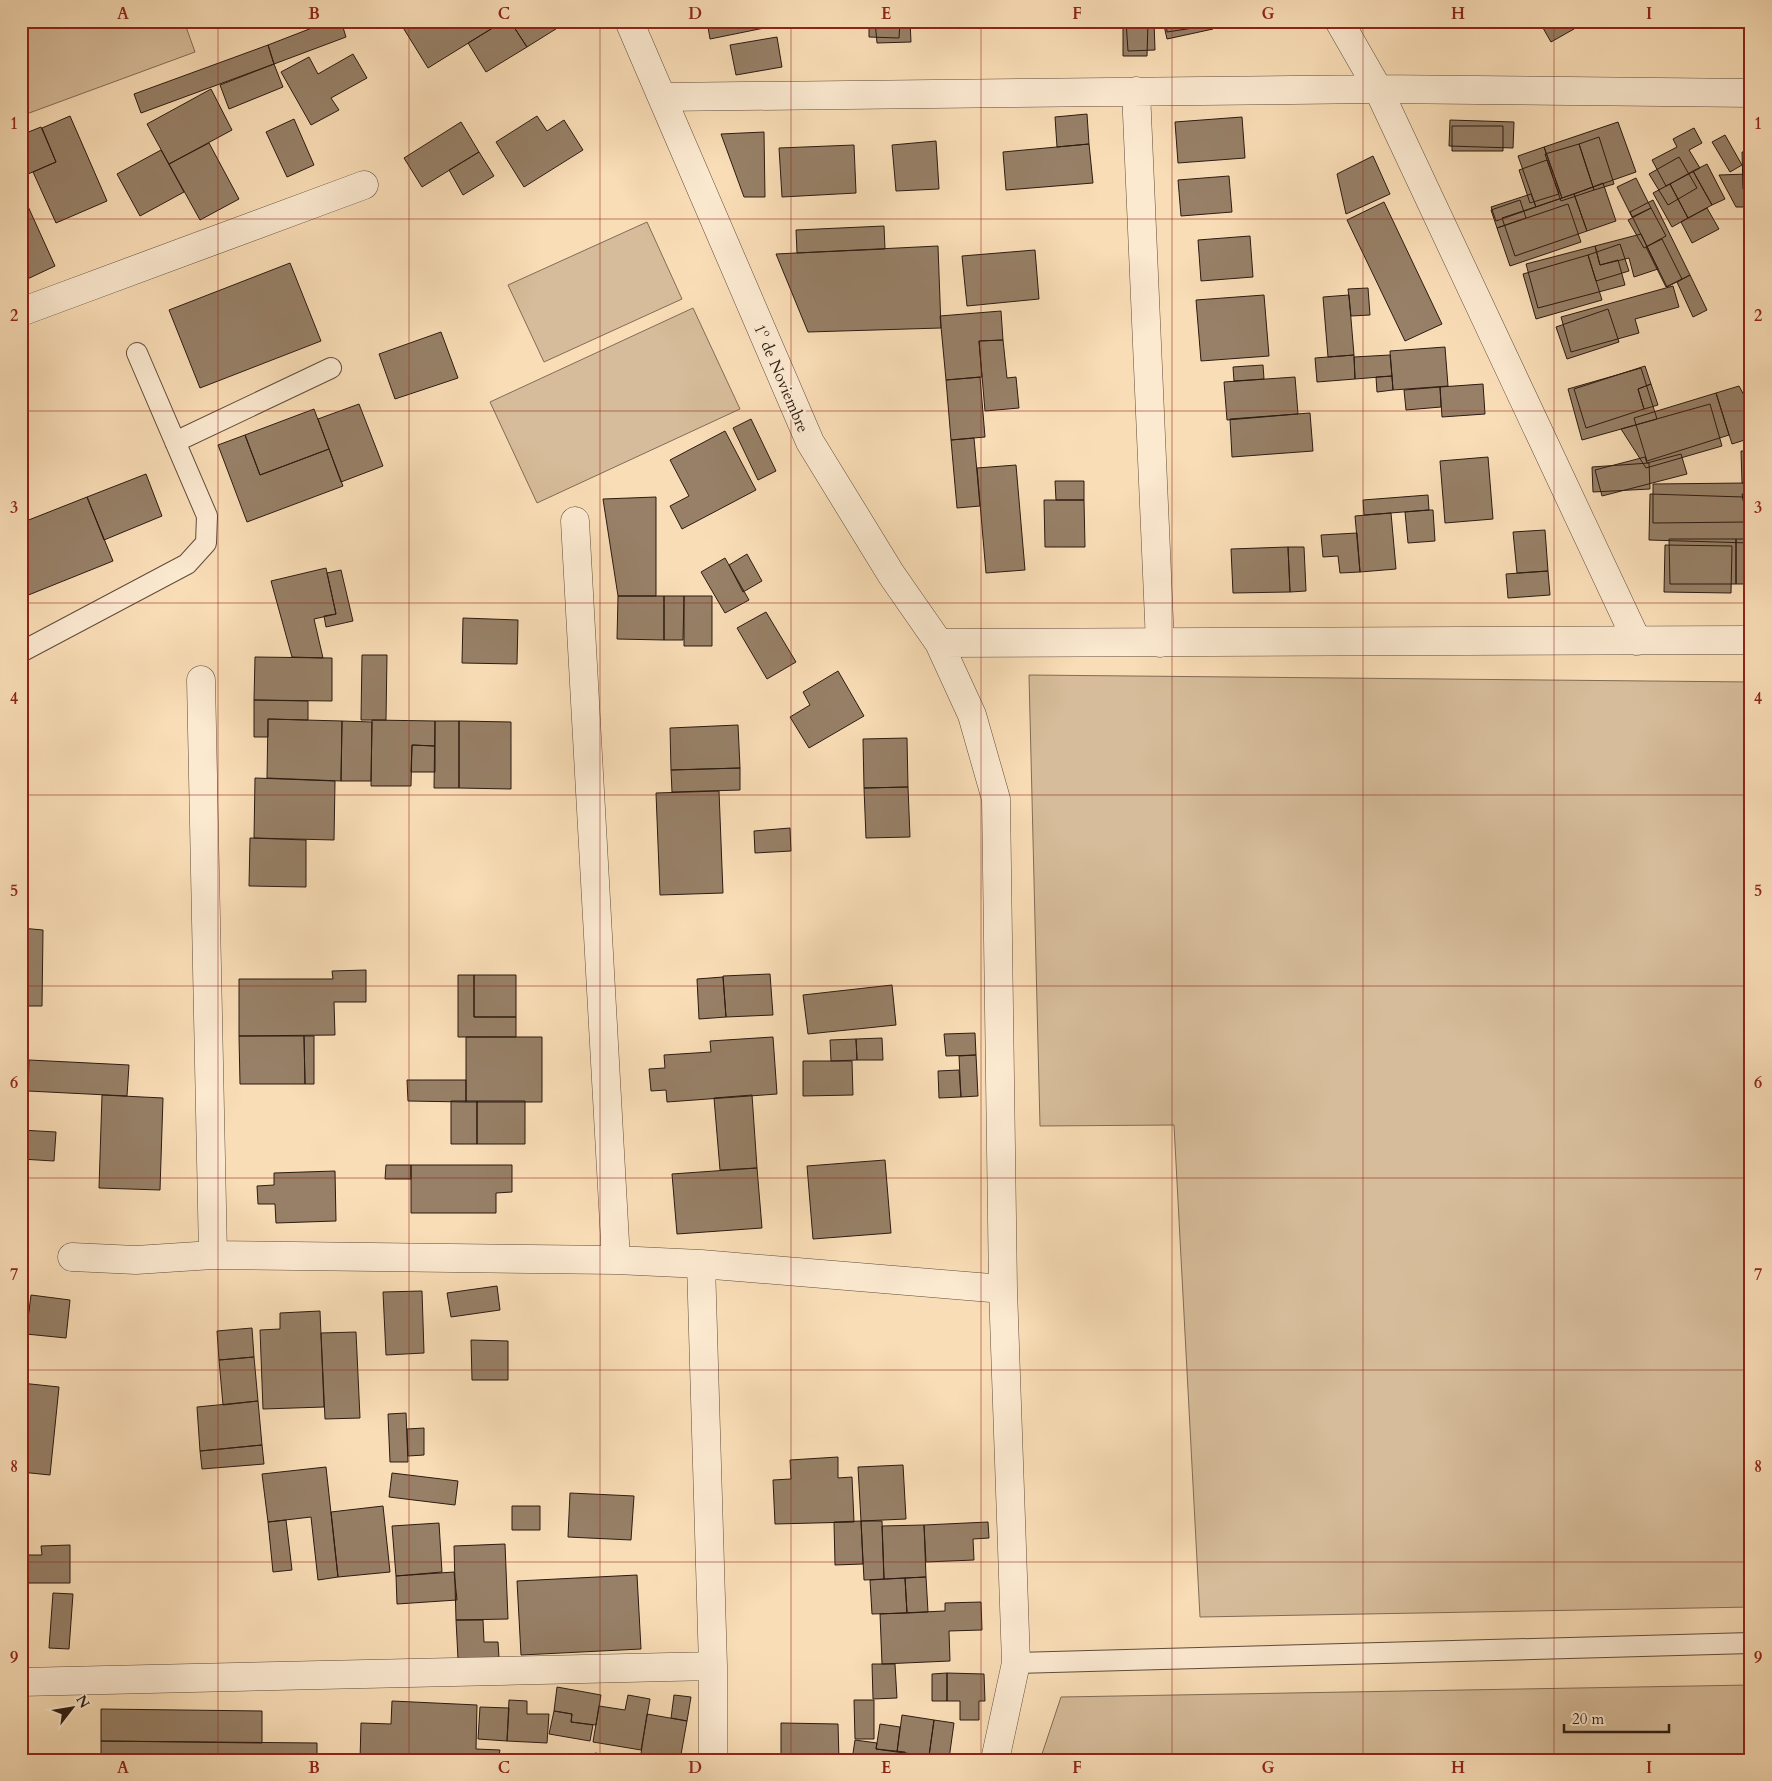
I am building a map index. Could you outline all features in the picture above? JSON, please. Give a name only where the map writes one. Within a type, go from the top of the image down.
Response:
[{"type":"street","name":"1º de Noviembre","points":[[629,21],[810,442],[891,574],[939,643],[972,715],[996,799],[1003,1289],[1016,1663],[995,1760]]},
{"type":"street","points":[[1339,21],[1378,89],[1636,641]]},
{"type":"street","points":[[662,97],[1378,89],[1751,93]]},
{"type":"street","points":[[1136,91],[1160,643]]},
{"type":"street","points":[[21,312],[364,185]]},
{"type":"street","points":[[574,520],[616,1260]]},
{"type":"street","points":[[939,643],[1751,640]]},
{"type":"street","points":[[201,680],[213,1255]]},
{"type":"street","points":[[72,1257],[136,1260],[213,1255],[616,1260],[701,1264],[1003,1289]]},
{"type":"street","points":[[701,1264],[713,1666],[712,1760]]},
{"type":"street","points":[[21,1682],[713,1666]]},
{"type":"lane","points":[[21,652],[187,564],[206,543],[207,516],[137,353]]},
{"type":"lane","points":[[175,442],[331,368]]},
{"type":"lane","points":[[1016,1663],[1751,1643]]},
{"type":"shaded area","points":[[21,21],[184,21],[195,52],[21,116]]},
{"type":"shaded area","points":[[647,222],[682,299],[544,362],[508,285]]},
{"type":"shaded area","points":[[693,308],[740,409],[537,503],[490,402]]},
{"type":"shaded area","points":[[1029,675],[1751,682],[1751,1607],[1200,1617],[1174,1125],[1040,1126]]},
{"type":"shaded area","points":[[1751,1685],[1751,1760],[1040,1760],[1061,1697]]},
{"type":"building","points":[[330,21],[341,21],[346,37],[274,64],[268,45]]},
{"type":"building","points":[[410,21],[504,21],[428,68],[402,26]]},
{"type":"building","points":[[504,21],[510,21],[527,47],[486,72],[468,43]]},
{"type":"building","points":[[510,21],[555,21],[559,27],[527,47]]},
{"type":"building","points":[[707,21],[773,21],[774,26],[710,39]]},
{"type":"building","points":[[869,21],[900,21],[899,38],[869,37]]},
{"type":"building","points":[[875,21],[910,21],[911,42],[877,43]]},
{"type":"building","points":[[1123,21],[1148,21],[1147,56],[1123,56]]},
{"type":"building","points":[[1126,21],[1154,21],[1155,50],[1128,51]]},
{"type":"building","points":[[1163,21],[1212,21],[1213,29],[1167,39]]},
{"type":"building","points":[[1166,21],[1226,21],[1226,23],[1167,32]]},
{"type":"building","points":[[1539,21],[1588,21],[1551,42]]},
{"type":"building","points":[[1545,21],[1562,21],[1549,28]]},
{"type":"building","points":[[777,37],[782,67],[736,75],[730,45]]},
{"type":"building","points":[[268,45],[274,64],[141,113],[134,94]]},
{"type":"building","points":[[353,54],[367,78],[331,98],[339,110],[311,125],[281,72],[309,57],[318,74]]},
{"type":"building","points":[[274,64],[283,87],[229,109],[220,85]]},
{"type":"building","points":[[211,89],[232,130],[169,164],[147,124]]},
{"type":"building","points":[[1087,114],[1089,144],[1057,147],[1055,117]]},
{"type":"building","points":[[70,116],[107,201],[56,223],[33,172],[56,162],[42,128]]},
{"type":"building","points":[[537,116],[547,131],[564,120],[583,150],[524,187],[496,142]]},
{"type":"building","points":[[1242,117],[1245,158],[1178,163],[1175,122]]},
{"type":"building","points":[[294,119],[314,165],[287,177],[266,132]]},
{"type":"building","points":[[1450,120],[1514,122],[1513,148],[1449,146]]},
{"type":"building","points":[[461,122],[479,152],[422,187],[404,158]]},
{"type":"building","points":[[1618,122],[1636,172],[1562,198],[1544,147]]},
{"type":"building","points":[[1452,126],[1503,126],[1503,151],[1452,151]]},
{"type":"building","points":[[41,127],[56,162],[21,177],[21,135]]},
{"type":"building","points":[[1694,128],[1702,143],[1689,150],[1700,168],[1666,186],[1652,160],[1677,147],[1673,139]]},
{"type":"building","points":[[764,132],[765,197],[744,197],[721,134]]},
{"type":"building","points":[[1725,135],[1742,165],[1730,172],[1712,142]]},
{"type":"building","points":[[1599,137],[1614,184],[1594,190],[1579,144]]},
{"type":"building","points":[[936,141],[939,189],[896,191],[892,145]]},
{"type":"building","points":[[209,143],[239,199],[200,220],[169,164]]},
{"type":"building","points":[[1089,144],[1093,183],[1006,190],[1003,152]]},
{"type":"building","points":[[1579,144],[1594,190],[1561,201],[1545,154]]},
{"type":"building","points":[[854,145],[856,193],[782,197],[779,148]]},
{"type":"building","points":[[1544,147],[1562,198],[1536,207],[1518,156]]},
{"type":"building","points":[[161,150],[184,192],[140,216],[117,174]]},
{"type":"building","points":[[479,152],[494,176],[463,195],[449,170]]},
{"type":"building","points":[[1742,152],[1751,152],[1751,188],[1743,189]]},
{"type":"building","points":[[1373,156],[1390,194],[1346,214],[1337,174]]},
{"type":"building","points":[[1679,157],[1697,188],[1668,205],[1649,174]]},
{"type":"building","points":[[1547,160],[1559,194],[1530,203],[1519,170]]},
{"type":"building","points":[[1707,164],[1725,199],[1712,205],[1693,171]]},
{"type":"building","points":[[1693,171],[1712,205],[1688,218],[1670,184]]},
{"type":"building","points":[[1751,174],[1751,207],[1736,207],[1719,175]]},
{"type":"building","points":[[1229,176],[1232,212],[1181,216],[1178,180]]},
{"type":"building","points":[[1636,178],[1651,208],[1632,217],[1617,187]]},
{"type":"building","points":[[1603,183],[1616,221],[1587,231],[1574,194]]},
{"type":"building","points":[[1670,184],[1688,218],[1672,227],[1653,193]]},
{"type":"building","points":[[21,191],[55,266],[21,282]]},
{"type":"building","points":[[1531,194],[1536,207],[1496,221],[1491,207]]},
{"type":"building","points":[[1574,194],[1587,231],[1515,256],[1502,218]]},
{"type":"building","points":[[1520,200],[1526,218],[1497,228],[1491,210]]},
{"type":"building","points":[[1653,200],[1690,275],[1667,287],[1630,212]]},
{"type":"building","points":[[1384,202],[1442,324],[1405,341],[1347,220]]},
{"type":"building","points":[[1568,204],[1581,242],[1510,266],[1497,228]]},
{"type":"building","points":[[1651,208],[1666,236],[1644,248],[1628,220]]},
{"type":"building","points":[[1707,208],[1719,229],[1692,243],[1681,222]]},
{"type":"building","points":[[884,226],[885,249],[797,253],[796,230]]},
{"type":"building","points":[[1641,234],[1658,269],[1634,277],[1629,258],[1600,265],[1595,246]]},
{"type":"building","points":[[1250,236],[1253,277],[1201,281],[1198,240]]},
{"type":"building","points":[[1662,239],[1682,279],[1666,287],[1646,247]]},
{"type":"building","points":[[1620,244],[1629,271],[1596,281],[1588,255]]},
{"type":"building","points":[[938,246],[941,328],[808,332],[776,254]]},
{"type":"building","points":[[1595,246],[1600,265],[1618,260],[1625,285],[1538,308],[1526,264]]},
{"type":"building","points":[[1035,250],[1039,299],[967,306],[962,256]]},
{"type":"building","points":[[1588,255],[1602,300],[1536,319],[1523,274]]},
{"type":"building","points":[[290,263],[321,341],[200,388],[169,310]]},
{"type":"building","points":[[1690,275],[1707,310],[1693,317],[1677,282]]},
{"type":"building","points":[[1673,286],[1679,307],[1635,319],[1639,333],[1571,352],[1561,317]]},
{"type":"building","points":[[1368,288],[1370,315],[1351,316],[1348,289]]},
{"type":"building","points":[[1264,295],[1269,356],[1201,361],[1196,300]]},
{"type":"building","points":[[1349,295],[1354,355],[1328,357],[1323,297]]},
{"type":"building","points":[[1608,309],[1619,342],[1567,359],[1556,327]]},
{"type":"building","points":[[1001,311],[1003,340],[979,341],[982,377],[946,380],[940,316]]},
{"type":"building","points":[[441,332],[458,378],[395,399],[379,354]]},
{"type":"building","points":[[1003,340],[1007,378],[1016,377],[1019,408],[985,411],[979,341]]},
{"type":"building","points":[[1445,347],[1448,386],[1393,390],[1390,351]]},
{"type":"building","points":[[1354,355],[1355,379],[1317,382],[1315,358]]},
{"type":"building","points":[[1390,355],[1392,376],[1355,379],[1354,357]]},
{"type":"building","points":[[1263,365],[1264,379],[1234,381],[1233,367]]},
{"type":"building","points":[[1645,366],[1651,384],[1638,389],[1644,409],[1586,428],[1574,389]]},
{"type":"building","points":[[1641,368],[1657,419],[1582,440],[1568,389]]},
{"type":"building","points":[[1392,376],[1393,390],[1377,392],[1376,377]]},
{"type":"building","points":[[980,377],[985,437],[951,440],[946,380]]},
{"type":"building","points":[[1295,377],[1298,414],[1227,420],[1224,382]]},
{"type":"building","points":[[1483,384],[1485,414],[1442,417],[1440,387]]},
{"type":"building","points":[[1651,384],[1658,405],[1644,409],[1638,389]]},
{"type":"building","points":[[1739,386],[1751,408],[1751,438],[1732,444],[1716,393]]},
{"type":"building","points":[[1440,387],[1441,407],[1406,410],[1404,390]]},
{"type":"building","points":[[1716,393],[1729,435],[1647,461],[1634,418]]},
{"type":"building","points":[[359,404],[383,466],[341,482],[318,419]]},
{"type":"building","points":[[1710,404],[1722,446],[1646,468],[1621,429]]},
{"type":"building","points":[[314,409],[329,449],[260,475],[245,435]]},
{"type":"building","points":[[1310,413],[1313,451],[1232,457],[1230,419]]},
{"type":"building","points":[[751,419],[776,471],[758,480],[733,428]]},
{"type":"building","points":[[725,431],[756,490],[682,529],[670,506],[689,496],[670,460]]},
{"type":"building","points":[[245,435],[260,475],[329,449],[343,486],[247,522],[218,445]]},
{"type":"building","points":[[974,438],[980,506],[957,508],[951,440]]},
{"type":"building","points":[[1741,451],[1751,451],[1751,483],[1742,483]]},
{"type":"building","points":[[1681,454],[1687,474],[1602,496],[1595,470],[1645,457],[1647,463]]},
{"type":"building","points":[[1488,457],[1493,519],[1445,523],[1440,461]]},
{"type":"building","points":[[1649,463],[1650,489],[1593,492],[1592,467]]},
{"type":"building","points":[[1016,465],[1025,570],[986,573],[977,468]]},
{"type":"building","points":[[146,474],[162,516],[104,540],[87,497]]},
{"type":"building","points":[[1055,481],[1084,481],[1084,500],[1056,500]]},
{"type":"building","points":[[1746,483],[1751,483],[1751,507],[1746,507]]},
{"type":"building","points":[[1746,483],[1746,522],[1653,523],[1653,484]]},
{"type":"building","points":[[1650,494],[1743,497],[1750,543],[1649,540]]},
{"type":"building","points":[[1742,494],[1751,495],[1751,543]]},
{"type":"building","points":[[1428,495],[1429,510],[1364,515],[1363,500]]},
{"type":"building","points":[[87,497],[113,561],[21,598],[21,523]]},
{"type":"building","points":[[656,497],[656,596],[618,596],[603,499]]},
{"type":"building","points":[[1044,500],[1084,500],[1085,547],[1045,547]]},
{"type":"building","points":[[1433,510],[1435,541],[1408,543],[1405,512]]},
{"type":"building","points":[[1391,513],[1396,569],[1360,572],[1355,516]]},
{"type":"building","points":[[1545,530],[1548,571],[1517,573],[1513,532]]},
{"type":"building","points":[[1357,533],[1360,572],[1340,573],[1338,556],[1323,557],[1321,535]]},
{"type":"building","points":[[1669,539],[1736,539],[1736,584],[1670,584]]},
{"type":"building","points":[[1736,539],[1751,539],[1751,584],[1736,584]]},
{"type":"building","points":[[1665,545],[1732,546],[1731,593],[1664,592]]},
{"type":"building","points":[[1288,547],[1304,547],[1306,591],[1290,592]]},
{"type":"building","points":[[1288,547],[1290,592],[1233,593],[1231,549]]},
{"type":"building","points":[[747,554],[762,581],[743,592],[729,565]]},
{"type":"building","points":[[725,558],[749,600],[725,613],[701,572]]},
{"type":"building","points":[[326,568],[336,614],[314,619],[323,658],[292,657],[271,581]]},
{"type":"building","points":[[341,570],[353,621],[326,627],[324,616],[336,614],[327,573]]},
{"type":"building","points":[[1548,571],[1550,595],[1508,598],[1506,574]]},
{"type":"building","points":[[618,596],[664,596],[664,640],[617,639]]},
{"type":"building","points":[[664,596],[684,596],[683,640],[664,640]]},
{"type":"building","points":[[684,596],[712,596],[712,646],[684,646]]},
{"type":"building","points":[[766,612],[796,662],[767,679],[737,628]]},
{"type":"building","points":[[463,618],[518,620],[517,664],[462,663]]},
{"type":"building","points":[[362,655],[387,655],[386,720],[361,720]]},
{"type":"building","points":[[255,657],[332,658],[332,701],[254,700]]},
{"type":"building","points":[[838,671],[864,716],[809,748],[790,717],[810,705],[803,692]]},
{"type":"building","points":[[254,700],[308,701],[308,720],[268,719],[268,737],[254,737]]},
{"type":"building","points":[[268,719],[342,721],[341,781],[267,778]]},
{"type":"building","points":[[372,720],[435,721],[435,746],[412,745],[411,786],[371,786]]},
{"type":"building","points":[[342,721],[372,722],[371,781],[341,781]]},
{"type":"building","points":[[435,721],[459,721],[459,788],[434,788]]},
{"type":"building","points":[[459,721],[511,722],[511,789],[459,788]]},
{"type":"building","points":[[738,725],[740,768],[671,770],[670,728]]},
{"type":"building","points":[[907,738],[908,787],[864,788],[863,739]]},
{"type":"building","points":[[412,745],[435,746],[435,772],[411,772]]},
{"type":"building","points":[[740,768],[740,790],[672,792],[671,770]]},
{"type":"building","points":[[255,778],[335,781],[334,840],[254,838]]},
{"type":"building","points":[[908,787],[910,837],[866,838],[864,788]]},
{"type":"building","points":[[719,791],[723,893],[660,895],[656,793]]},
{"type":"building","points":[[790,828],[791,851],[755,853],[754,831]]},
{"type":"building","points":[[250,838],[306,840],[306,887],[249,886]]},
{"type":"building","points":[[21,928],[43,930],[42,1006],[26,1006],[25,1055],[21,1055]]},
{"type":"building","points":[[366,970],[366,1002],[334,1002],[335,1035],[239,1036],[239,979],[333,979],[332,971]]},
{"type":"building","points":[[770,974],[773,1015],[726,1017],[723,976]]},
{"type":"building","points":[[458,975],[474,975],[474,1017],[516,1017],[516,1037],[458,1037]]},
{"type":"building","points":[[474,975],[516,975],[516,1017],[474,1017]]},
{"type":"building","points":[[723,977],[726,1017],[699,1019],[697,979]]},
{"type":"building","points":[[892,985],[896,1025],[808,1034],[803,995]]},
{"type":"building","points":[[975,1033],[976,1055],[946,1056],[944,1034]]},
{"type":"building","points":[[239,1036],[304,1036],[305,1084],[240,1084]]},
{"type":"building","points":[[304,1036],[314,1036],[314,1084],[305,1084]]},
{"type":"building","points":[[466,1037],[542,1037],[542,1102],[466,1102]]},
{"type":"building","points":[[773,1037],[777,1094],[667,1102],[666,1090],[651,1091],[649,1069],[665,1068],[664,1055],[711,1052],[710,1041]]},
{"type":"building","points":[[882,1038],[883,1060],[857,1060],[856,1039]]},
{"type":"building","points":[[856,1039],[857,1060],[831,1061],[830,1040]]},
{"type":"building","points":[[976,1055],[978,1096],[961,1097],[959,1056]]},
{"type":"building","points":[[29,1060],[129,1065],[127,1096],[28,1091]]},
{"type":"building","points":[[803,1061],[852,1061],[853,1095],[803,1096]]},
{"type":"building","points":[[959,1070],[961,1097],[939,1098],[938,1071]]},
{"type":"building","points":[[407,1080],[466,1080],[466,1102],[408,1101]]},
{"type":"building","points":[[102,1095],[163,1098],[160,1190],[99,1188]]},
{"type":"building","points":[[752,1095],[757,1168],[720,1170],[714,1098]]},
{"type":"building","points":[[451,1101],[477,1101],[477,1144],[451,1144]]},
{"type":"building","points":[[477,1101],[525,1101],[525,1144],[477,1144]]},
{"type":"building","points":[[21,1130],[56,1132],[54,1161],[21,1159]]},
{"type":"building","points":[[885,1160],[891,1233],[813,1239],[807,1166]]},
{"type":"building","points":[[386,1165],[411,1165],[411,1179],[385,1179]]},
{"type":"building","points":[[411,1165],[512,1165],[512,1192],[496,1193],[496,1213],[411,1213]]},
{"type":"building","points":[[757,1168],[762,1228],[677,1234],[672,1174]]},
{"type":"building","points":[[335,1171],[336,1221],[276,1223],[275,1204],[258,1204],[257,1186],[274,1185],[274,1173]]},
{"type":"building","points":[[497,1286],[500,1310],[451,1317],[447,1293]]},
{"type":"building","points":[[422,1291],[424,1353],[386,1355],[383,1292]]},
{"type":"building","points":[[31,1295],[70,1300],[66,1338],[26,1334]]},
{"type":"building","points":[[21,1307],[29,1308],[22,1365],[21,1364]]},
{"type":"building","points":[[320,1311],[324,1407],[263,1409],[260,1330],[280,1329],[280,1313]]},
{"type":"building","points":[[252,1328],[254,1357],[219,1360],[217,1331]]},
{"type":"building","points":[[356,1332],[360,1418],[325,1419],[321,1333]]},
{"type":"building","points":[[471,1340],[508,1341],[508,1380],[472,1380]]},
{"type":"building","points":[[254,1357],[258,1401],[223,1405],[219,1360]]},
{"type":"building","points":[[21,1383],[59,1387],[50,1475],[21,1472]]},
{"type":"building","points":[[258,1401],[262,1445],[200,1451],[197,1407]]},
{"type":"building","points":[[406,1413],[408,1462],[390,1462],[388,1414]]},
{"type":"building","points":[[424,1428],[424,1455],[408,1456],[407,1429]]},
{"type":"building","points":[[262,1445],[264,1464],[202,1469],[200,1451]]},
{"type":"building","points":[[838,1457],[838,1478],[852,1477],[854,1522],[775,1524],[773,1480],[791,1479],[790,1460]]},
{"type":"building","points":[[903,1465],[906,1519],[861,1521],[858,1467]]},
{"type":"building","points":[[326,1467],[338,1577],[318,1580],[311,1517],[268,1522],[262,1474]]},
{"type":"building","points":[[392,1473],[458,1481],[455,1505],[389,1497]]},
{"type":"building","points":[[570,1493],[634,1496],[631,1540],[568,1537]]},
{"type":"building","points":[[383,1506],[390,1572],[338,1577],[331,1512]]},
{"type":"building","points":[[512,1506],[540,1506],[540,1530],[512,1530]]},
{"type":"building","points":[[286,1520],[292,1570],[273,1572],[268,1522]]},
{"type":"building","points":[[861,1521],[863,1564],[835,1565],[834,1522]]},
{"type":"building","points":[[861,1521],[882,1521],[884,1579],[864,1580]]},
{"type":"building","points":[[988,1522],[989,1538],[973,1539],[974,1560],[926,1562],[924,1525]]},
{"type":"building","points":[[439,1523],[442,1572],[396,1576],[392,1526]]},
{"type":"building","points":[[924,1525],[926,1577],[884,1579],[882,1526]]},
{"type":"building","points":[[505,1544],[508,1619],[456,1620],[454,1546]]},
{"type":"building","points":[[70,1545],[70,1583],[21,1583],[21,1555],[42,1555],[41,1546]]},
{"type":"building","points":[[454,1572],[457,1600],[397,1604],[396,1576]]},
{"type":"building","points":[[637,1575],[641,1649],[521,1655],[517,1581]]},
{"type":"building","points":[[926,1577],[928,1612],[907,1613],[905,1578]]},
{"type":"building","points":[[905,1578],[907,1613],[872,1614],[870,1580]]},
{"type":"building","points":[[53,1593],[73,1594],[69,1649],[49,1648]]},
{"type":"building","points":[[981,1602],[982,1630],[949,1631],[950,1661],[882,1664],[880,1614],[945,1611],[945,1603]]},
{"type":"building","points":[[456,1620],[483,1620],[484,1642],[498,1642],[499,1658],[458,1659]]},
{"type":"building","points":[[872,1664],[895,1664],[897,1698],[873,1699]]},
{"type":"building","points":[[947,1673],[947,1701],[932,1701],[932,1674]]},
{"type":"building","points":[[947,1673],[984,1674],[985,1701],[979,1701],[979,1720],[960,1720],[960,1701],[947,1701]]},
{"type":"building","points":[[557,1687],[601,1695],[596,1725],[571,1722],[572,1714],[554,1711]]},
{"type":"building","points":[[628,1695],[650,1699],[641,1750],[593,1742],[599,1706],[625,1710]]},
{"type":"building","points":[[674,1695],[691,1697],[687,1721],[671,1718]]},
{"type":"building","points":[[509,1700],[527,1701],[527,1714],[549,1714],[547,1743],[507,1741]]},
{"type":"building","points":[[854,1700],[874,1700],[874,1739],[855,1739]]},
{"type":"building","points":[[392,1701],[477,1705],[476,1749],[500,1750],[498,1760],[360,1760],[361,1723],[391,1724]]},
{"type":"building","points":[[480,1707],[509,1708],[507,1741],[478,1739]]},
{"type":"building","points":[[101,1709],[262,1711],[262,1743],[101,1741]]},
{"type":"building","points":[[554,1711],[572,1714],[571,1722],[593,1725],[590,1741],[549,1734]]},
{"type":"building","points":[[647,1714],[687,1721],[680,1760],[640,1760]]},
{"type":"building","points":[[902,1715],[934,1720],[929,1756],[897,1752]]},
{"type":"building","points":[[934,1720],[954,1723],[949,1759],[929,1756]]},
{"type":"building","points":[[781,1723],[838,1724],[839,1760],[781,1760]]},
{"type":"building","points":[[880,1724],[900,1727],[897,1752],[876,1749]]},
{"type":"building","points":[[855,1740],[877,1743],[876,1749],[905,1752],[904,1760],[852,1760]]},
{"type":"building","points":[[101,1741],[317,1743],[317,1760],[101,1760]]},
{"type":"building","points":[[595,1753],[612,1756],[612,1760],[594,1760]]}]
